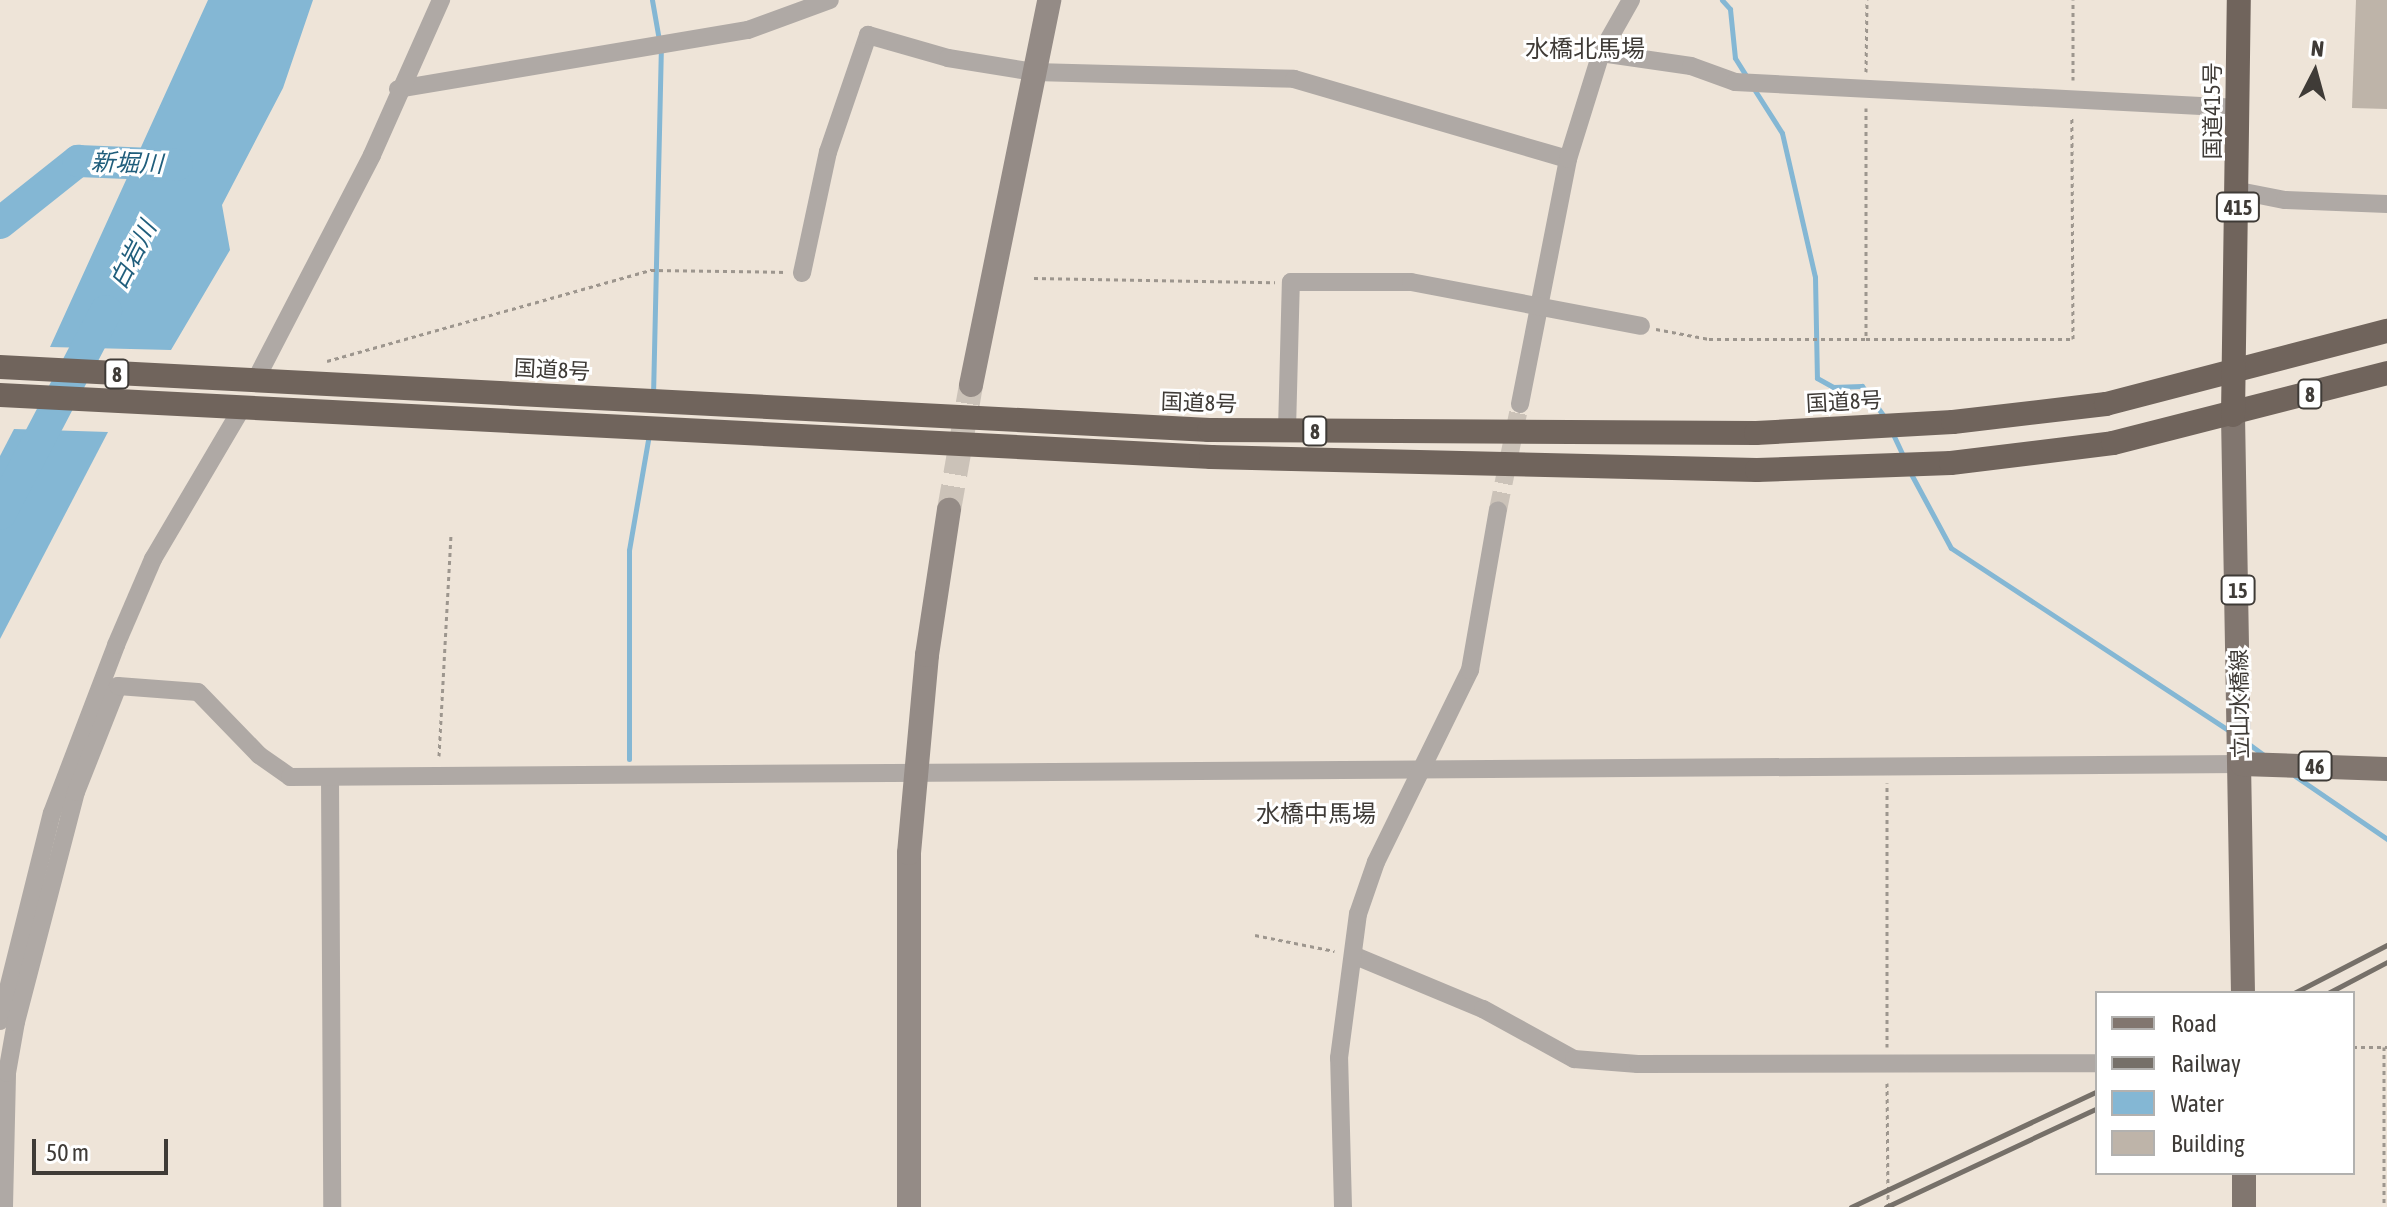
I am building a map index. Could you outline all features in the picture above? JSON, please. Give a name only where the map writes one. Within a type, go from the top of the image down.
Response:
[{"type":"highway","name":"国道415号","points":[[2233,415],[2239,191],[2239,0]]},
{"type":"highway","name":"国道8号","points":[[0,367],[1287,430],[1756,433],[1938,423],[2106,404],[2233,374],[2387,331]]},
{"type":"highway","name":"8","points":[[0,395],[1211,457],[1757,470],[1951,463],[2113,443],[2233,415],[2387,373]]},
{"type":"main road","name":"立山水橋線","points":[[2233,415],[2242,764],[2243,991]]},
{"type":"main road","name":"46","points":[[2242,764],[2387,769]]},
{"type":"main road","points":[[2244,1175],[2244,1207]]},
{"type":"street","points":[[244,381],[372,155],[398,89],[441,0]]},
{"type":"street","points":[[398,89],[748,30],[830,0]]},
{"type":"street","points":[[971,385],[1049,0]]},
{"type":"street","points":[[1520,404],[1568,159],[1601,53],[1631,0]]},
{"type":"street","points":[[802,273],[828,152],[868,35],[948,58],[1034,72],[1294,79],[1568,159]]},
{"type":"street","points":[[1601,53],[1691,66],[1735,82],[2239,108]]},
{"type":"street","points":[[2239,191],[2285,200],[2387,204]]},
{"type":"street","points":[[1287,430],[1291,282],[1411,282],[1641,326]]},
{"type":"street","points":[[0,1021],[52,813],[105,673],[153,559],[236,408]]},
{"type":"street","points":[[909,1207],[905,956],[914,774],[949,510]]},
{"type":"street","points":[[1343,1207],[1339,1058],[1358,914],[1376,862],[1424,770],[1470,670],[1498,510]]},
{"type":"street","points":[[4,1207],[6,1088],[16,1022],[76,792],[118,686],[198,692],[278,771],[290,777],[2242,764]]},
{"type":"street","points":[[330,777],[332,1207]]},
{"type":"street","points":[[1353,955],[1483,1009],[1574,1059],[1638,1064],[2095,1063]]},
{"type":"path","points":[[1866,339],[1867,0]]},
{"type":"path","points":[[1641,326],[1709,339],[2073,339],[2073,0]]},
{"type":"path","points":[[319,384],[329,358],[651,270],[802,273]]},
{"type":"path","points":[[1034,278],[1291,282]]},
{"type":"path","points":[[438,776],[451,533]]},
{"type":"path","points":[[1887,767],[1888,1207]]},
{"type":"path","points":[[1255,935],[1353,955]]},
{"type":"path","points":[[2355,1047],[2386,1047],[2384,1207]]},
{"type":"water","points":[[208,0],[313,0],[283,88],[222,205],[230,250],[171,350],[50,347]]},
{"type":"water","points":[[14,429],[108,432],[0,639],[0,456]]},
{"type":"building","points":[[2356,0],[2387,0],[2387,109],[2352,108]]},
{"type":"waterway","points":[[652,0],[659,40]]},
{"type":"waterway","points":[[1722,0],[1730,9],[1735,58],[1747,77]]},
{"type":"waterway","points":[[653,396],[661,50]]},
{"type":"waterway","points":[[1754,89],[1782,133],[1815,277],[1817,378],[1833,387],[1862,386],[1886,419]]},
{"type":"waterway","name":"新堀川","points":[[0,223],[78,161],[177,165]]},
{"type":"waterway","name":"白岩川","points":[[0,514],[106,311]]},
{"type":"waterway","points":[[1892,432],[1903,456]]},
{"type":"waterway","points":[[629,759],[629,550],[649,434]]},
{"type":"waterway","points":[[1910,472],[1951,548],[2231,732]]},
{"type":"waterway","points":[[2246,742],[2264,755]]},
{"type":"waterway","points":[[2295,776],[2387,839]]},
{"type":"tunnel","points":[[949,510],[971,385]]},
{"type":"tunnel","points":[[1498,510],[1520,404]]},
{"type":"railway","points":[[2298,991],[2387,945]]},
{"type":"railway","points":[[2332,991],[2387,962]]},
{"type":"railway","points":[[1851,1207],[2095,1092]]},
{"type":"railway","points":[[1886,1207],[2095,1109]]},
{"type":"district","name":"水橋北馬場","points":[[1585,49]]},
{"type":"district","name":"水橋中馬場","points":[[1316,814]]}]
